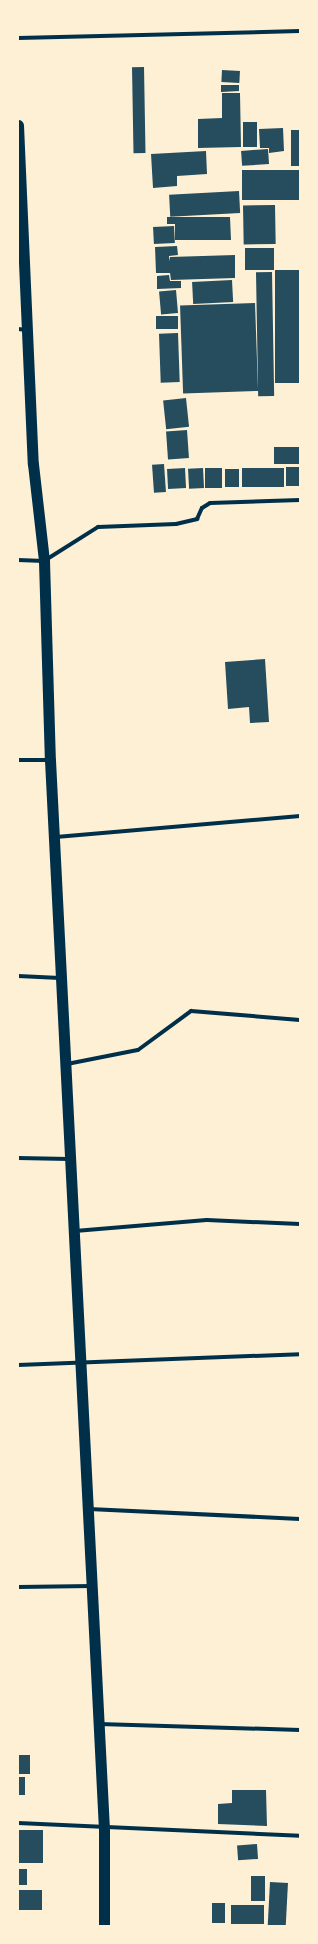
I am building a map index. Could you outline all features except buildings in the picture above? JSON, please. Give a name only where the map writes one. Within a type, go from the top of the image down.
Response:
[{"type":"highway","points":[[18,125],[24,329],[33,464],[44,561],[50,760],[56,837],[65,1064],[82,1365],[104,1829],[104,1926]]},
{"type":"street","points":[[18,38],[300,31]]},
{"type":"street","points":[[18,560],[44,561],[98,527],[176,524],[196,519],[202,508],[210,503],[300,500]]},
{"type":"street","points":[[18,760],[50,760]]},
{"type":"street","points":[[56,837],[300,816]]},
{"type":"street","points":[[18,976],[62,978]]},
{"type":"street","points":[[65,1064],[138,1050],[191,1011],[300,1020]]},
{"type":"street","points":[[18,1158],[71,1159]]},
{"type":"street","points":[[75,1231],[208,1220],[300,1224]]},
{"type":"street","points":[[18,1365],[82,1365],[300,1354]]},
{"type":"street","points":[[88,1509],[300,1519]]},
{"type":"street","points":[[18,1587],[92,1586]]},
{"type":"street","points":[[99,1724],[300,1730]]},
{"type":"street","points":[[18,1823],[104,1829],[300,1836]]}]
